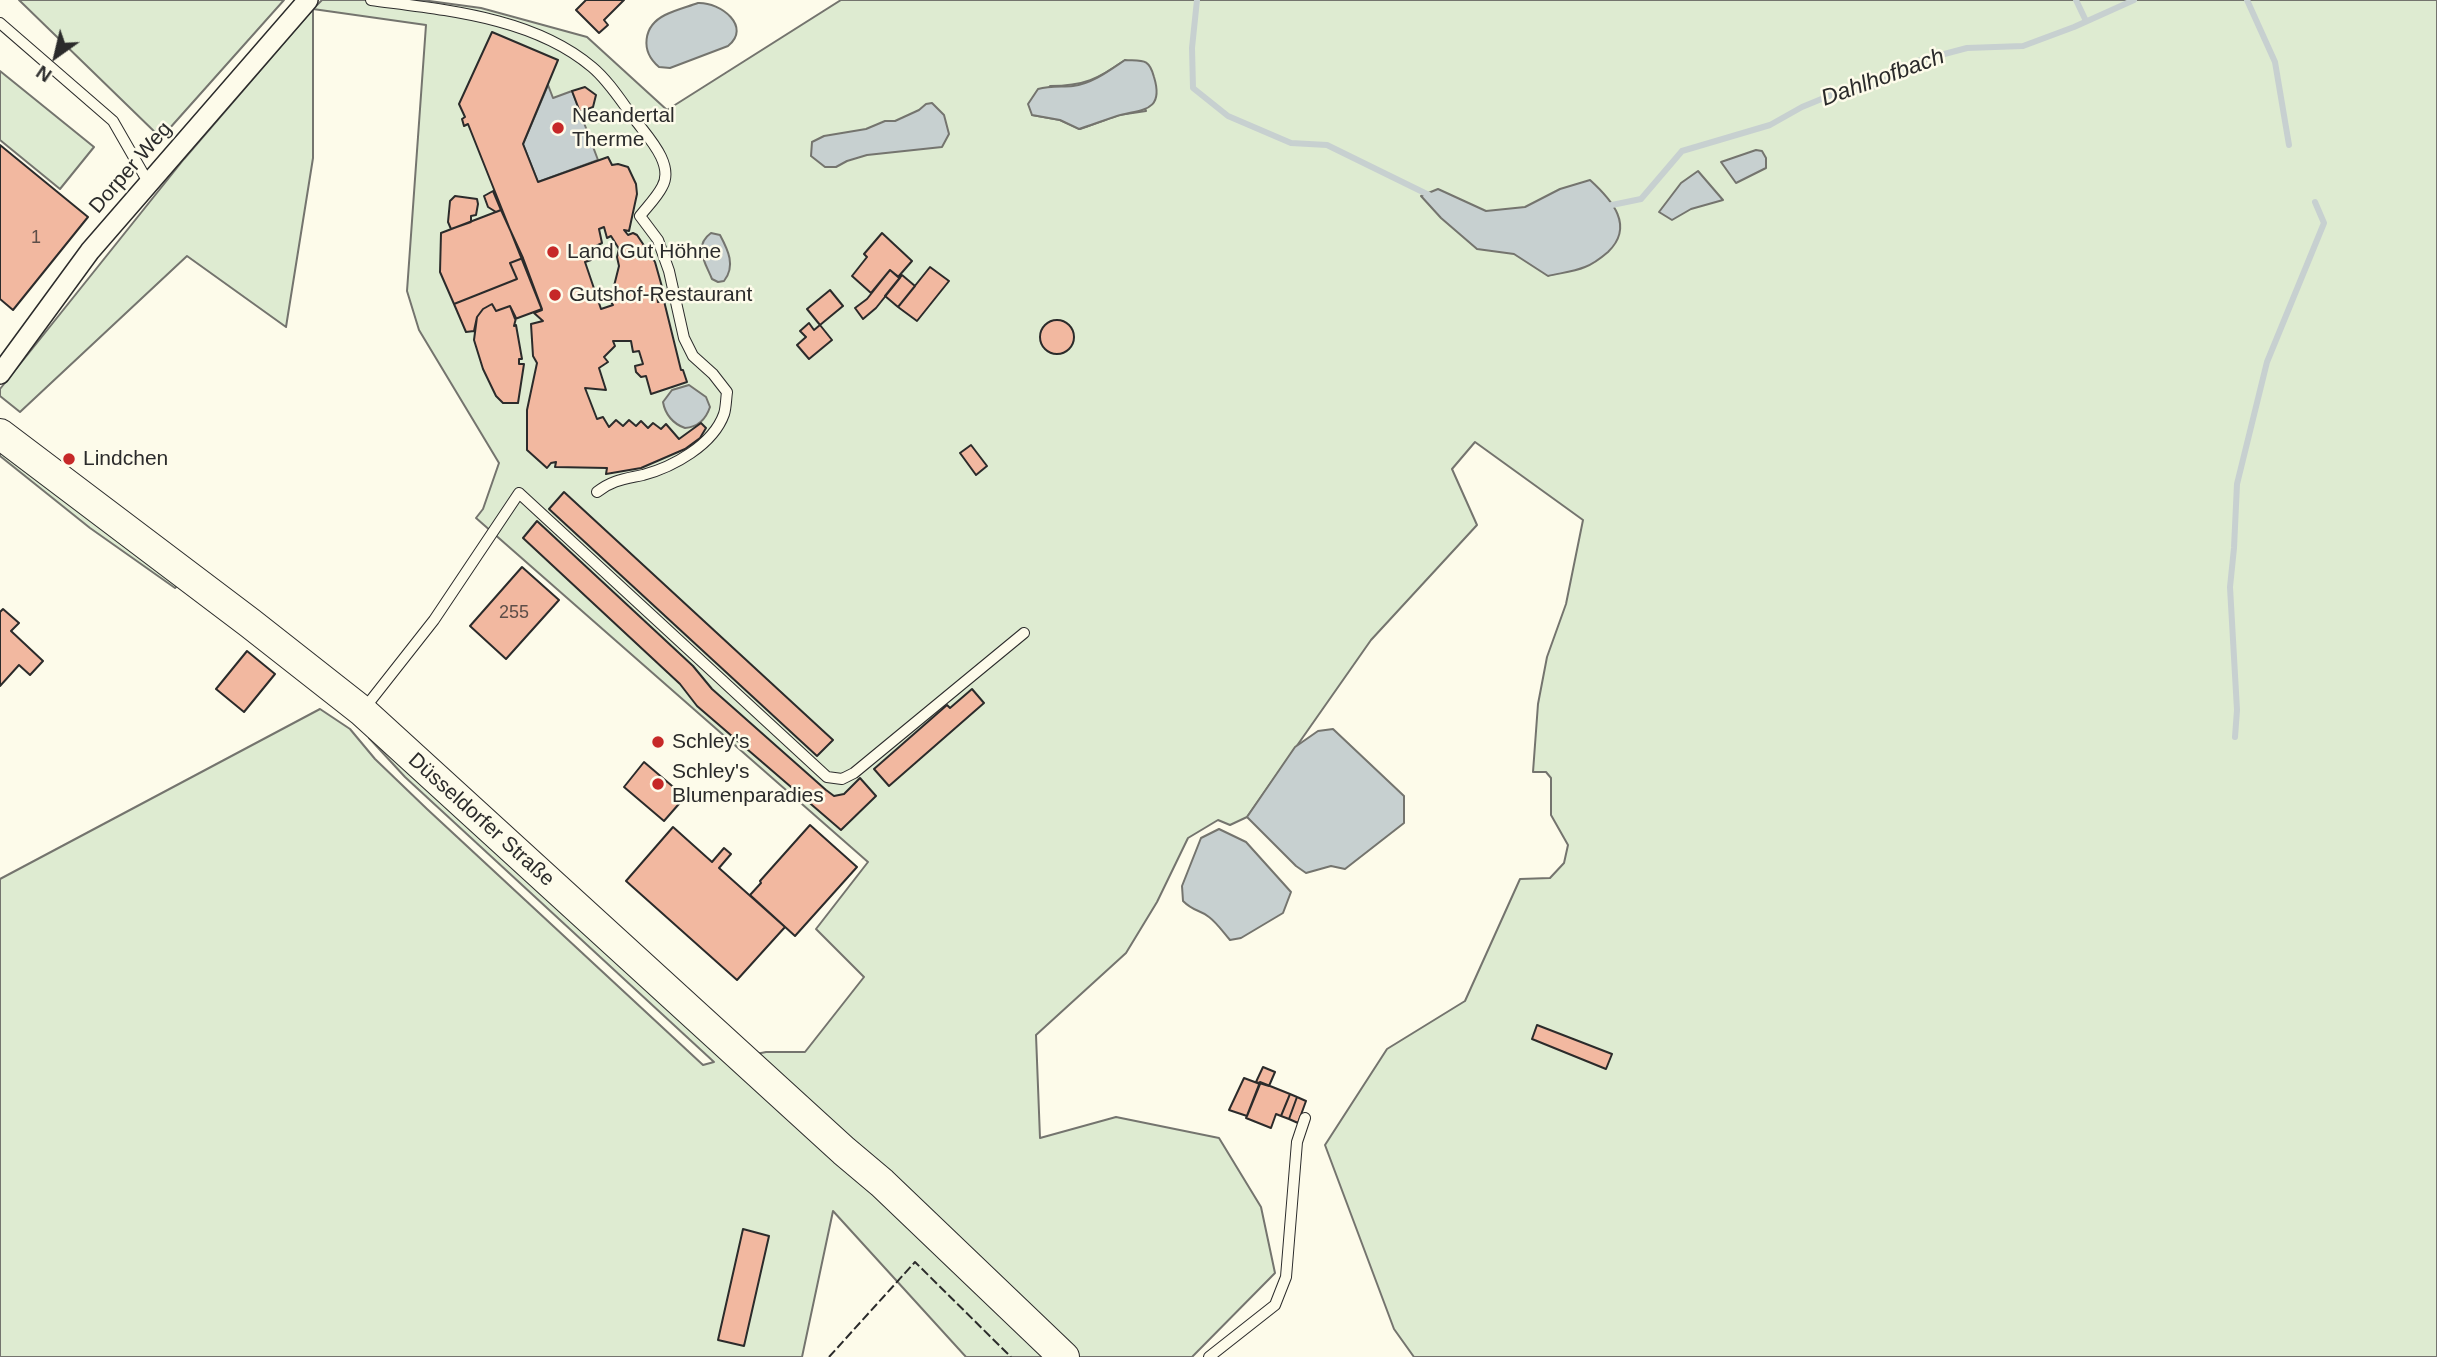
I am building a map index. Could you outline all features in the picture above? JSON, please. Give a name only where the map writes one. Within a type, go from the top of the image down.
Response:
[{"type":"main road","name":"Düsseldorfer Straße","points":[[0,434],[362,711],[937,1236],[1064,1357]]},
{"type":"street","name":"Dorper Weg","points":[[0,374],[90,251],[308,0]]},
{"type":"lane","points":[[371,0],[476,17],[531,32],[570,50],[595,69],[657,148],[664,168],[664,184],[640,216],[658,240],[669,271],[684,338],[693,356],[713,374],[727,393],[724,414],[713,434],[692,452],[666,467],[608,483],[597,492]]},
{"type":"lane","points":[[0,23],[113,121],[148,182]]},
{"type":"lane","points":[[362,711],[434,620],[519,493],[827,777],[842,779],[854,773],[1024,633]]},
{"type":"lane","points":[[1209,1357],[1275,1305],[1282,1293],[1286,1277],[1297,1142],[1306,1118]]},
{"type":"green space","points":[[19,0],[284,0],[161,138]]},
{"type":"green space","points":[[322,0],[422,0],[481,8],[587,37],[667,110],[841,0],[2437,0],[2437,1357],[1414,1357],[1394,1329],[1325,1145],[1387,1049],[1465,1001],[1520,879],[1550,878],[1564,863],[1568,845],[1551,815],[1551,778],[1546,772],[1533,772],[1538,704],[1547,657],[1566,604],[1583,520],[1475,442],[1452,469],[1477,525],[1371,640],[1247,817],[1230,825],[1218,820],[1188,838],[1157,902],[1126,953],[1036,1035],[1040,1138],[1116,1117],[1219,1138],[1261,1207],[1275,1273],[1192,1357],[966,1357],[833,1211],[802,1357],[0,1357],[0,879],[320,709],[350,729],[375,759],[427,809],[703,1065],[714,1062],[405,777],[370,736],[727,1060],[766,1052],[805,1052],[864,977],[816,929],[868,862],[476,518],[483,509],[499,463],[419,330],[407,291],[426,25],[313,9]],"holes":[[[1125,60],[1146,111],[1119,115],[1080,129],[1060,120],[1032,115],[1050,86],[1072,85],[1090,80]]]},
{"type":"green space","points":[[313,9],[313,158],[286,327],[187,256],[20,412],[0,396],[0,389],[184,159]]},
{"type":"green space","points":[[0,71],[94,147],[60,189],[0,140]]},
{"type":"green space","points":[[0,449],[178,585],[175,588],[90,528],[0,456]]},
{"type":"shaded area","points":[[698,3],[716,7],[731,17],[737,31],[735,39],[728,46],[670,68],[659,67],[649,54],[648,32],[665,15]]},
{"type":"shaded area","points":[[1125,60],[1136,60],[1150,66],[1157,89],[1153,103],[1148,107],[1079,129],[1060,120],[1032,115],[1028,104],[1038,89],[1087,82]]},
{"type":"shaded area","name":"Neandertal Therme","points":[[548,85],[553,98],[572,91],[598,160],[538,182],[523,144]]},
{"type":"shaded area","points":[[932,103],[944,115],[949,134],[942,147],[867,155],[836,167],[825,167],[811,156],[812,142],[824,136],[895,121]]},
{"type":"shaded area","points":[[1756,150],[1762,151],[1766,158],[1766,168],[1736,183],[1721,162]]},
{"type":"shaded area","points":[[1698,171],[1723,200],[1691,209],[1672,220],[1659,212],[1681,183]]},
{"type":"shaded area","points":[[1590,180],[1612,205],[1620,223],[1620,233],[1608,252],[1597,261],[1576,270],[1548,276],[1514,254],[1477,249],[1441,218],[1421,196],[1438,189],[1486,211],[1525,207],[1560,189]]},
{"type":"shaded area","points":[[711,233],[720,235],[728,252],[730,270],[724,281],[712,279],[702,254],[703,243]]},
{"type":"shaded area","points":[[689,385],[706,397],[710,407],[701,422],[685,428],[670,418],[663,402],[672,390]]},
{"type":"shaded area","points":[[1333,729],[1404,796],[1404,823],[1345,869],[1331,866],[1306,873],[1247,817],[1295,747],[1318,731]]},
{"type":"shaded area","points":[[1219,829],[1246,842],[1291,892],[1283,913],[1241,938],[1230,940],[1212,919],[1183,901],[1182,886],[1201,838]]},
{"type":"building","points":[[586,0],[624,0],[604,20],[608,25],[599,33],[576,10]]},
{"type":"building","points":[[492,32],[558,60],[523,144],[538,182],[608,157],[612,165],[628,167],[636,184],[637,194],[629,231],[624,230],[628,235],[637,235],[655,262],[664,294],[657,296],[658,302],[664,301],[681,370],[687,382],[651,394],[646,376],[641,377],[636,372],[635,366],[643,364],[639,351],[633,352],[631,341],[613,341],[615,346],[604,357],[608,362],[599,368],[606,390],[585,388],[597,419],[603,417],[609,427],[616,420],[623,426],[629,420],[636,426],[641,421],[648,428],[653,423],[661,429],[666,424],[679,439],[701,423],[706,428],[700,438],[685,449],[641,468],[606,474],[607,468],[555,467],[556,462],[547,468],[527,450],[527,410],[537,363],[533,356],[531,324],[543,321],[534,313],[542,310],[468,124],[464,126],[462,119],[465,117],[459,104]],"holes":[[[604,227],[607,238],[611,236],[619,249],[619,266],[614,286],[616,297],[611,302],[613,305],[601,309],[585,262],[591,260],[596,246],[602,243],[599,229]]]},
{"type":"building","points":[[585,87],[596,95],[593,107],[580,112],[572,91]]},
{"type":"building","points":[[0,145],[88,217],[13,310],[0,299]]},
{"type":"building","points":[[493,191],[501,210],[496,212],[488,207],[484,196]]},
{"type":"building","points":[[455,196],[477,199],[478,204],[476,215],[471,216],[471,222],[451,229],[448,222],[450,201]]},
{"type":"building","points":[[501,210],[523,258],[510,263],[517,279],[454,304],[440,272],[441,233]]},
{"type":"building","points":[[882,233],[912,261],[898,277],[890,270],[871,293],[852,276],[867,257],[864,254]]},
{"type":"building","points":[[523,258],[542,309],[515,319],[510,306],[496,311],[492,304],[483,309],[477,317],[474,331],[466,332],[454,304],[517,279],[510,263]]},
{"type":"building","points":[[930,267],[949,281],[917,321],[898,307]]},
{"type":"building","points":[[890,270],[900,278],[876,308],[863,319],[855,308],[867,299]]},
{"type":"building","points":[[902,275],[915,286],[898,307],[885,296]]},
{"type":"building","points":[[830,290],[843,306],[820,325],[807,309]]},
{"type":"building","points":[[492,304],[496,311],[510,306],[516,318],[514,326],[516,325],[522,359],[519,359],[519,364],[524,364],[518,403],[503,403],[496,396],[483,369],[474,340],[477,317],[483,309]]},
{"type":"building","points":[[1057,320],[1069,325],[1074,337],[1069,349],[1057,354],[1045,349],[1040,337],[1045,325]]},
{"type":"building","points":[[809,323],[814,330],[820,325],[832,340],[809,359],[797,345],[806,337],[800,331]]},
{"type":"building","points":[[971,445],[987,466],[976,475],[960,453]]},
{"type":"building","points":[[564,492],[833,740],[817,756],[549,509]]},
{"type":"building","points":[[537,521],[693,666],[712,689],[826,790],[834,796],[844,794],[860,778],[876,796],[841,830],[697,706],[680,684],[523,538]]},
{"type":"building","points":[[522,567],[559,600],[506,659],[470,626]]},
{"type":"building","points":[[3,609],[19,623],[11,631],[43,661],[30,675],[19,665],[0,686],[0,612]]},
{"type":"building","points":[[247,651],[275,674],[244,712],[216,689]]},
{"type":"building","points":[[972,689],[984,703],[889,786],[874,769],[947,705],[950,708]]},
{"type":"building","points":[[644,762],[685,797],[664,821],[624,787]]},
{"type":"building","points":[[810,825],[857,867],[795,936],[750,895]]},
{"type":"building","points":[[673,827],[712,862],[724,848],[731,854],[719,868],[785,927],[737,980],[626,881]]},
{"type":"building","points":[[1537,1025],[1612,1054],[1606,1069],[1532,1039]]},
{"type":"building","points":[[1263,1067],[1275,1072],[1269,1086],[1256,1082]]},
{"type":"building","points":[[1244,1078],[1260,1084],[1247,1116],[1229,1110]]},
{"type":"building","points":[[1260,1082],[1290,1094],[1281,1116],[1276,1114],[1271,1128],[1246,1118]]},
{"type":"building","points":[[1290,1094],[1297,1097],[1289,1119],[1281,1116]]},
{"type":"building","points":[[1297,1097],[1306,1101],[1298,1123],[1289,1119]]},
{"type":"building","points":[[743,1229],[769,1236],[744,1346],[718,1340]]},
{"type":"waterway","points":[[1197,0],[1192,48],[1193,88],[1228,116],[1291,143],[1327,145],[1433,197]]},
{"type":"waterway","points":[[2076,0],[2086,21]]},
{"type":"waterway","name":"Dahlhofbach","points":[[1607,206],[1641,199],[1682,151],[1770,125],[1802,107],[1836,93],[1876,86],[1914,62],[1967,48],[2023,46],[2134,0]]},
{"type":"waterway","points":[[2247,0],[2275,62],[2289,145]]},
{"type":"waterway","points":[[2235,737],[2237,710],[2230,587],[2237,484],[2267,362],[2324,223],[2315,202]]},
{"type":"fence","points":[[829,1357],[915,1262],[1011,1357]]},
{"type":"place","name":"Neandertal Therme","points":[[558,128]]},
{"type":"place","name":"Land Gut Höhne","points":[[553,252]]},
{"type":"place","name":"Gutshof-Restaurant","points":[[555,295]]},
{"type":"place","name":"Lindchen","points":[[69,459]]},
{"type":"place","name":"Schley's","points":[[658,742]]},
{"type":"place","name":"Schley's Blumenparadies","points":[[658,784]]}]
